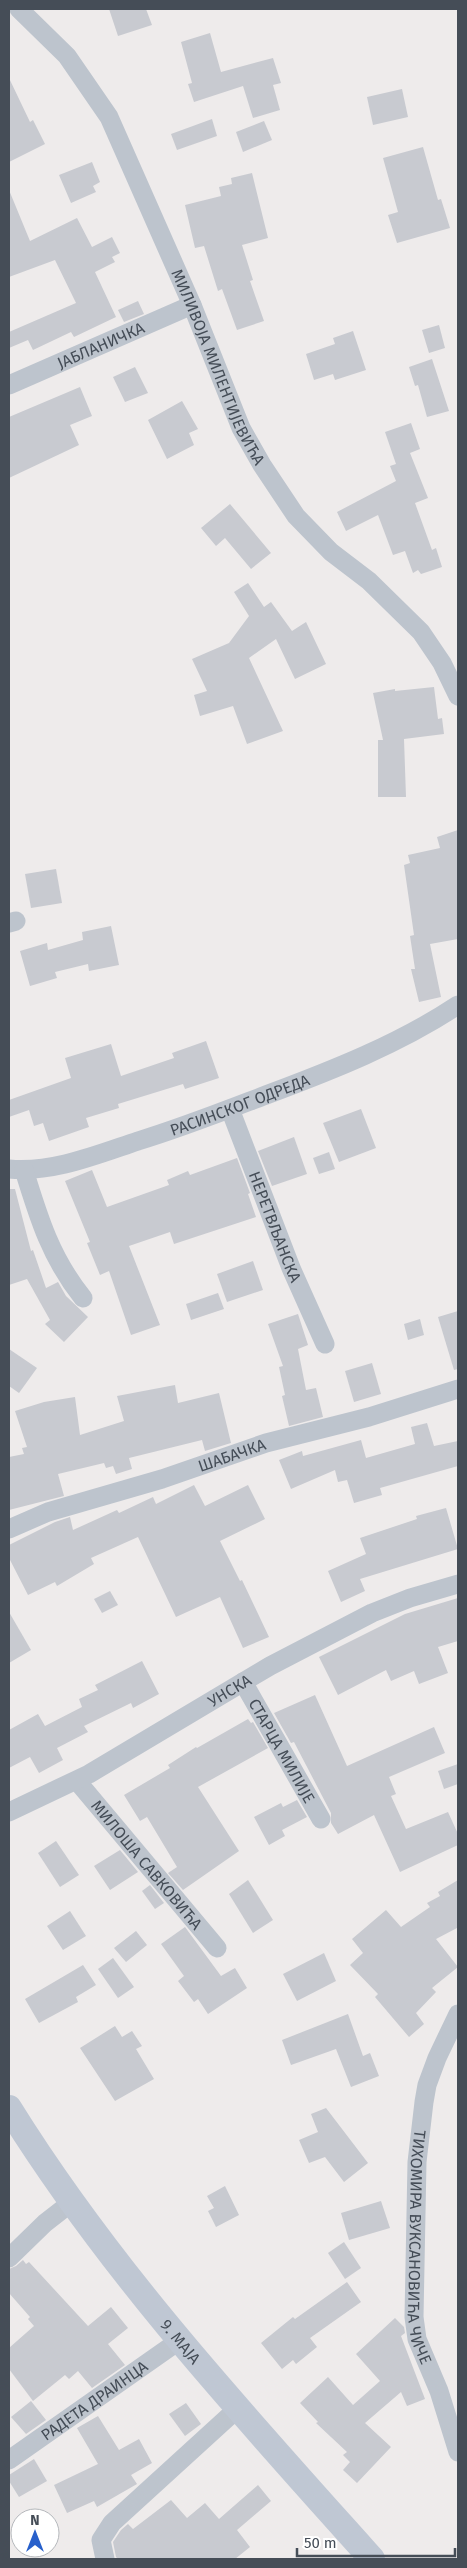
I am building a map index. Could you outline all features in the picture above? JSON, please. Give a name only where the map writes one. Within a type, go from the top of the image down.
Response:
[{"type":"main road","name":"9. МАЈА","points":[[9,2108],[35,2151],[72,2202],[180,2340],[237,2408],[372,2559]]},
{"type":"street","name":"МИЛИВОЈА МИЛЕНТИЈЕВИЋА","points":[[19,9],[67,56],[109,117],[192,305],[241,428],[296,516],[331,552],[369,581],[408,617],[432,647],[458,696]]},
{"type":"street","name":"ЈАБЛАНИЧКА","points":[[9,385],[192,305]]},
{"type":"street","name":"РАСИНСКОГ ОДРЕДА","points":[[17,1170],[75,1162],[230,1109],[376,1051],[435,1020],[458,1005]]},
{"type":"street","name":"НЕРЕТВЉАНСКА","points":[[230,1109],[291,1268],[325,1344]]},
{"type":"street","points":[[17,1170],[59,1266],[83,1298]]},
{"type":"street","name":"ШАБАЧКА","points":[[9,1529],[48,1512],[162,1479],[266,1443],[369,1417],[458,1389]]},
{"type":"street","name":"УНСКА","points":[[9,1812],[77,1781],[243,1682],[372,1613],[410,1598],[458,1584]]},
{"type":"street","name":"СТАРЦА МИЛИЈЕ","points":[[243,1682],[321,1819]]},
{"type":"street","name":"МИЛОША САВКОВИЋА","points":[[77,1781],[217,1948]]},
{"type":"street","name":"ТИХОМИРА ВУКСАНОВИЋА ЧИЧЕ","points":[[458,2014],[437,2058],[427,2085],[417,2162],[414,2317],[420,2348],[439,2391],[458,2452]]},
{"type":"street","points":[[9,2258],[45,2223],[72,2202]]},
{"type":"street","name":"РАДЕТА ДРАИНЦА","points":[[9,2460],[180,2340]]},
{"type":"street","points":[[439,2391],[458,2399]]},
{"type":"street","points":[[105,2559],[101,2540],[112,2523],[237,2408]]},
{"type":"building","points":[[109,9],[146,9],[152,25],[118,36]]},
{"type":"building","points":[[210,33],[221,72],[273,58],[281,83],[273,85],[280,110],[253,118],[243,86],[194,102],[188,84],[192,83],[181,42]]},
{"type":"building","points":[[9,78],[30,122],[33,120],[45,144],[9,162]]},
{"type":"building","points":[[402,89],[408,117],[373,125],[367,97]]},
{"type":"building","points":[[212,119],[217,136],[177,150],[171,134]]},
{"type":"building","points":[[264,121],[272,140],[243,152],[236,132]]},
{"type":"building","points":[[423,147],[438,200],[441,199],[450,228],[397,243],[388,215],[398,212],[383,158]]},
{"type":"building","points":[[92,162],[100,182],[93,186],[96,192],[71,203],[59,175]]},
{"type":"building","points":[[252,173],[268,238],[242,245],[253,280],[250,281],[264,321],[237,330],[222,289],[218,291],[204,246],[195,248],[185,205],[221,196],[219,187],[232,184],[231,178]]},
{"type":"building","points":[[9,190],[30,241],[77,218],[92,247],[112,237],[120,253],[112,257],[115,262],[95,272],[116,317],[74,337],[71,332],[33,350],[28,340],[9,348],[9,332],[76,303],[55,260],[9,277]]},
{"type":"building","points":[[138,301],[144,314],[124,322],[118,310]]},
{"type":"building","points":[[439,325],[445,348],[429,353],[422,330]]},
{"type":"building","points":[[353,331],[366,370],[335,380],[333,374],[314,380],[306,354],[335,344],[333,338]]},
{"type":"building","points":[[432,359],[449,411],[427,417],[418,385],[415,386],[409,367]]},
{"type":"building","points":[[135,367],[148,393],[125,402],[113,377]]},
{"type":"building","points":[[80,387],[92,416],[70,425],[79,445],[9,478],[9,417]]},
{"type":"building","points":[[182,401],[198,429],[189,433],[194,445],[167,459],[148,420]]},
{"type":"building","points":[[411,423],[420,449],[410,453],[428,498],[415,503],[432,550],[436,548],[442,567],[421,574],[418,570],[413,573],[405,551],[393,555],[378,515],[346,531],[337,512],[396,481],[390,466],[396,464],[385,432]]},
{"type":"building","points":[[230,504],[271,553],[251,569],[225,538],[216,546],[201,528]]},
{"type":"building","points":[[248,583],[264,607],[271,602],[292,631],[306,622],[326,664],[295,679],[276,639],[249,658],[283,731],[247,744],[233,706],[200,716],[194,695],[207,691],[192,659],[229,643],[249,616],[234,592]]},
{"type":"building","points":[[434,687],[438,719],[442,718],[444,734],[404,739],[406,797],[378,797],[378,740],[383,740],[373,693],[395,689],[395,691]]},
{"type":"building","points":[[458,830],[458,939],[430,944],[441,997],[419,1002],[411,969],[415,969],[410,936],[414,935],[404,865],[410,863],[408,855],[440,848],[437,837]]},
{"type":"building","points":[[56,869],[62,903],[31,908],[25,874]]},
{"type":"building","points":[[111,926],[119,965],[89,971],[88,964],[55,972],[57,978],[30,986],[20,951],[47,943],[48,950],[83,940],[82,932]]},
{"type":"building","points":[[206,1041],[219,1078],[185,1089],[183,1084],[118,1104],[119,1108],[86,1118],[89,1127],[49,1141],[43,1123],[34,1126],[29,1110],[9,1117],[9,1100],[71,1078],[65,1058],[111,1044],[121,1076],[174,1058],[172,1053]]},
{"type":"building","points":[[361,1109],[376,1148],[339,1162],[323,1123]]},
{"type":"building","points":[[294,1137],[307,1174],[272,1186],[258,1151]]},
{"type":"building","points":[[329,1152],[335,1169],[319,1174],[313,1158]]},
{"type":"building","points":[[237,1158],[250,1193],[248,1194],[256,1217],[174,1244],[170,1232],[129,1246],[160,1325],[131,1335],[109,1271],[100,1275],[87,1243],[90,1242],[65,1181],[92,1170],[107,1207],[169,1185],[167,1180],[188,1171],[190,1175]]},
{"type":"building","points":[[9,1189],[15,1189],[31,1251],[33,1250],[46,1288],[58,1282],[66,1296],[88,1317],[64,1342],[45,1324],[50,1320],[27,1279],[9,1285]]},
{"type":"building","points":[[253,1261],[263,1290],[227,1302],[217,1274]]},
{"type":"building","points":[[218,1293],[224,1309],[191,1320],[186,1304]]},
{"type":"building","points":[[458,1311],[458,1369],[454,1370],[438,1317]]},
{"type":"building","points":[[298,1314],[308,1345],[298,1349],[306,1390],[316,1388],[323,1417],[289,1426],[282,1396],[285,1395],[279,1367],[283,1366],[268,1324]]},
{"type":"building","points":[[420,1319],[424,1335],[408,1340],[404,1324]]},
{"type":"building","points":[[9,1349],[37,1368],[19,1393],[9,1386]]},
{"type":"building","points":[[372,1363],[381,1394],[354,1402],[345,1371]]},
{"type":"building","points":[[175,1385],[178,1403],[219,1393],[231,1443],[205,1451],[202,1440],[129,1458],[132,1469],[116,1474],[113,1466],[106,1468],[104,1463],[58,1474],[64,1496],[9,1510],[9,1457],[24,1454],[22,1448],[27,1447],[15,1411],[44,1402],[75,1397],[80,1435],[124,1421],[117,1396]]},
{"type":"building","points":[[427,1423],[434,1446],[458,1441],[458,1466],[380,1488],[382,1495],[354,1503],[347,1480],[338,1482],[335,1470],[291,1489],[279,1460],[302,1451],[303,1456],[361,1440],[366,1458],[415,1444],[411,1427]]},
{"type":"building","points":[[194,1485],[205,1506],[248,1485],[265,1519],[220,1541],[240,1581],[242,1580],[269,1637],[243,1648],[220,1597],[176,1617],[138,1537],[91,1558],[94,1564],[57,1586],[55,1582],[28,1595],[9,1558],[9,1545],[55,1522],[70,1517],[73,1530],[117,1510],[119,1513],[153,1497],[156,1504]]},
{"type":"building","points":[[446,1508],[458,1549],[360,1579],[365,1591],[341,1602],[328,1571],[366,1554],[360,1538],[417,1519],[416,1516]]},
{"type":"building","points":[[110,1591],[118,1605],[102,1613],[94,1599]]},
{"type":"building","points":[[458,1598],[458,1641],[438,1647],[448,1673],[419,1684],[414,1671],[391,1681],[386,1670],[338,1695],[319,1657],[405,1614]]},
{"type":"building","points":[[9,1612],[31,1650],[9,1663]]},
{"type":"building","points":[[142,1661],[159,1694],[133,1708],[131,1703],[84,1726],[88,1732],[57,1748],[63,1760],[39,1773],[30,1757],[9,1768],[9,1730],[38,1714],[45,1726],[82,1707],[79,1699],[98,1690],[95,1685]]},
{"type":"building","points":[[315,1695],[347,1766],[434,1727],[445,1753],[389,1777],[396,1794],[391,1796],[406,1829],[448,1812],[458,1834],[458,1845],[400,1872],[374,1815],[338,1834],[331,1823],[331,1813],[294,1742],[291,1743],[274,1713]]},
{"type":"building","points":[[248,1719],[251,1723],[253,1722],[268,1748],[198,1787],[239,1851],[183,1890],[168,1873],[177,1867],[147,1817],[140,1821],[124,1795],[170,1768],[168,1765],[196,1747]]},
{"type":"building","points":[[458,1764],[458,1784],[444,1789],[438,1771]]},
{"type":"building","points":[[297,1800],[307,1817],[282,1830],[285,1836],[269,1845],[254,1817],[281,1803],[283,1807]]},
{"type":"building","points":[[56,1841],[79,1875],[60,1887],[38,1853]]},
{"type":"building","points":[[120,1850],[138,1872],[110,1890],[94,1866]]},
{"type":"building","points":[[248,1880],[273,1920],[253,1933],[229,1894]]},
{"type":"building","points":[[458,1880],[458,1931],[457,1928],[436,1939],[458,1967],[432,1988],[436,1992],[416,2013],[424,2024],[409,2037],[375,1997],[378,1994],[350,1965],[363,1953],[352,1939],[386,1910],[401,1927],[430,1907],[427,1903],[440,1896],[438,1892]]},
{"type":"building","points":[[150,1885],[164,1903],[155,1909],[142,1891]]},
{"type":"building","points":[[70,1911],[86,1936],[63,1950],[47,1926]]},
{"type":"building","points":[[185,1927],[221,1976],[235,1968],[247,1988],[208,2014],[198,1999],[194,2002],[178,1981],[184,1976],[161,1944]]},
{"type":"building","points":[[136,1931],[147,1945],[126,1962],[114,1948]]},
{"type":"building","points":[[324,1953],[336,1981],[297,2001],[283,1974]]},
{"type":"building","points":[[113,1958],[134,1987],[118,1998],[98,1969]]},
{"type":"building","points":[[83,1965],[96,1985],[76,1997],[78,2002],[39,2023],[25,1999]]},
{"type":"building","points":[[348,2014],[363,2056],[370,2053],[379,2076],[351,2087],[336,2049],[291,2065],[282,2040]]},
{"type":"building","points":[[115,2026],[122,2037],[132,2031],[142,2046],[136,2049],[154,2079],[115,2101],[80,2048]]},
{"type":"building","points":[[326,2108],[368,2163],[344,2182],[325,2157],[309,2163],[299,2140],[318,2132],[311,2114]]},
{"type":"building","points":[[225,2186],[239,2215],[216,2227],[208,2211],[214,2208],[207,2196]]},
{"type":"building","points":[[381,2201],[390,2228],[349,2240],[341,2213]]},
{"type":"building","points":[[344,2242],[361,2268],[345,2279],[328,2253]]},
{"type":"building","points":[[23,2260],[26,2264],[29,2262],[88,2326],[111,2307],[128,2328],[108,2344],[125,2365],[92,2388],[78,2371],[69,2379],[65,2375],[33,2401],[9,2369],[9,2348],[34,2326],[28,2319],[30,2317],[9,2293],[9,2269]]},
{"type":"building","points":[[347,2282],[361,2302],[310,2338],[317,2347],[296,2364],[293,2360],[282,2369],[261,2343],[293,2317],[295,2319]]},
{"type":"building","points":[[395,2318],[404,2327],[405,2333],[401,2336],[425,2399],[407,2406],[401,2392],[365,2423],[391,2447],[357,2483],[343,2470],[350,2462],[343,2455],[347,2452],[316,2423],[318,2422],[300,2403],[328,2377],[353,2405],[380,2381],[356,2354]]},
{"type":"building","points":[[31,2401],[46,2420],[26,2434],[11,2417]]},
{"type":"building","points":[[186,2403],[201,2424],[185,2436],[169,2414]]},
{"type":"building","points":[[98,2416],[119,2450],[139,2439],[152,2463],[131,2475],[137,2484],[97,2507],[94,2501],[67,2513],[54,2485],[98,2464],[77,2428]]},
{"type":"building","points":[[34,2459],[47,2481],[19,2497],[9,2481],[9,2475]]},
{"type":"building","points":[[258,2485],[271,2501],[237,2530],[250,2547],[235,2559],[118,2559],[116,2557],[113,2542],[121,2530],[128,2524],[133,2529],[171,2500],[187,2518],[205,2503],[219,2519]]}]
